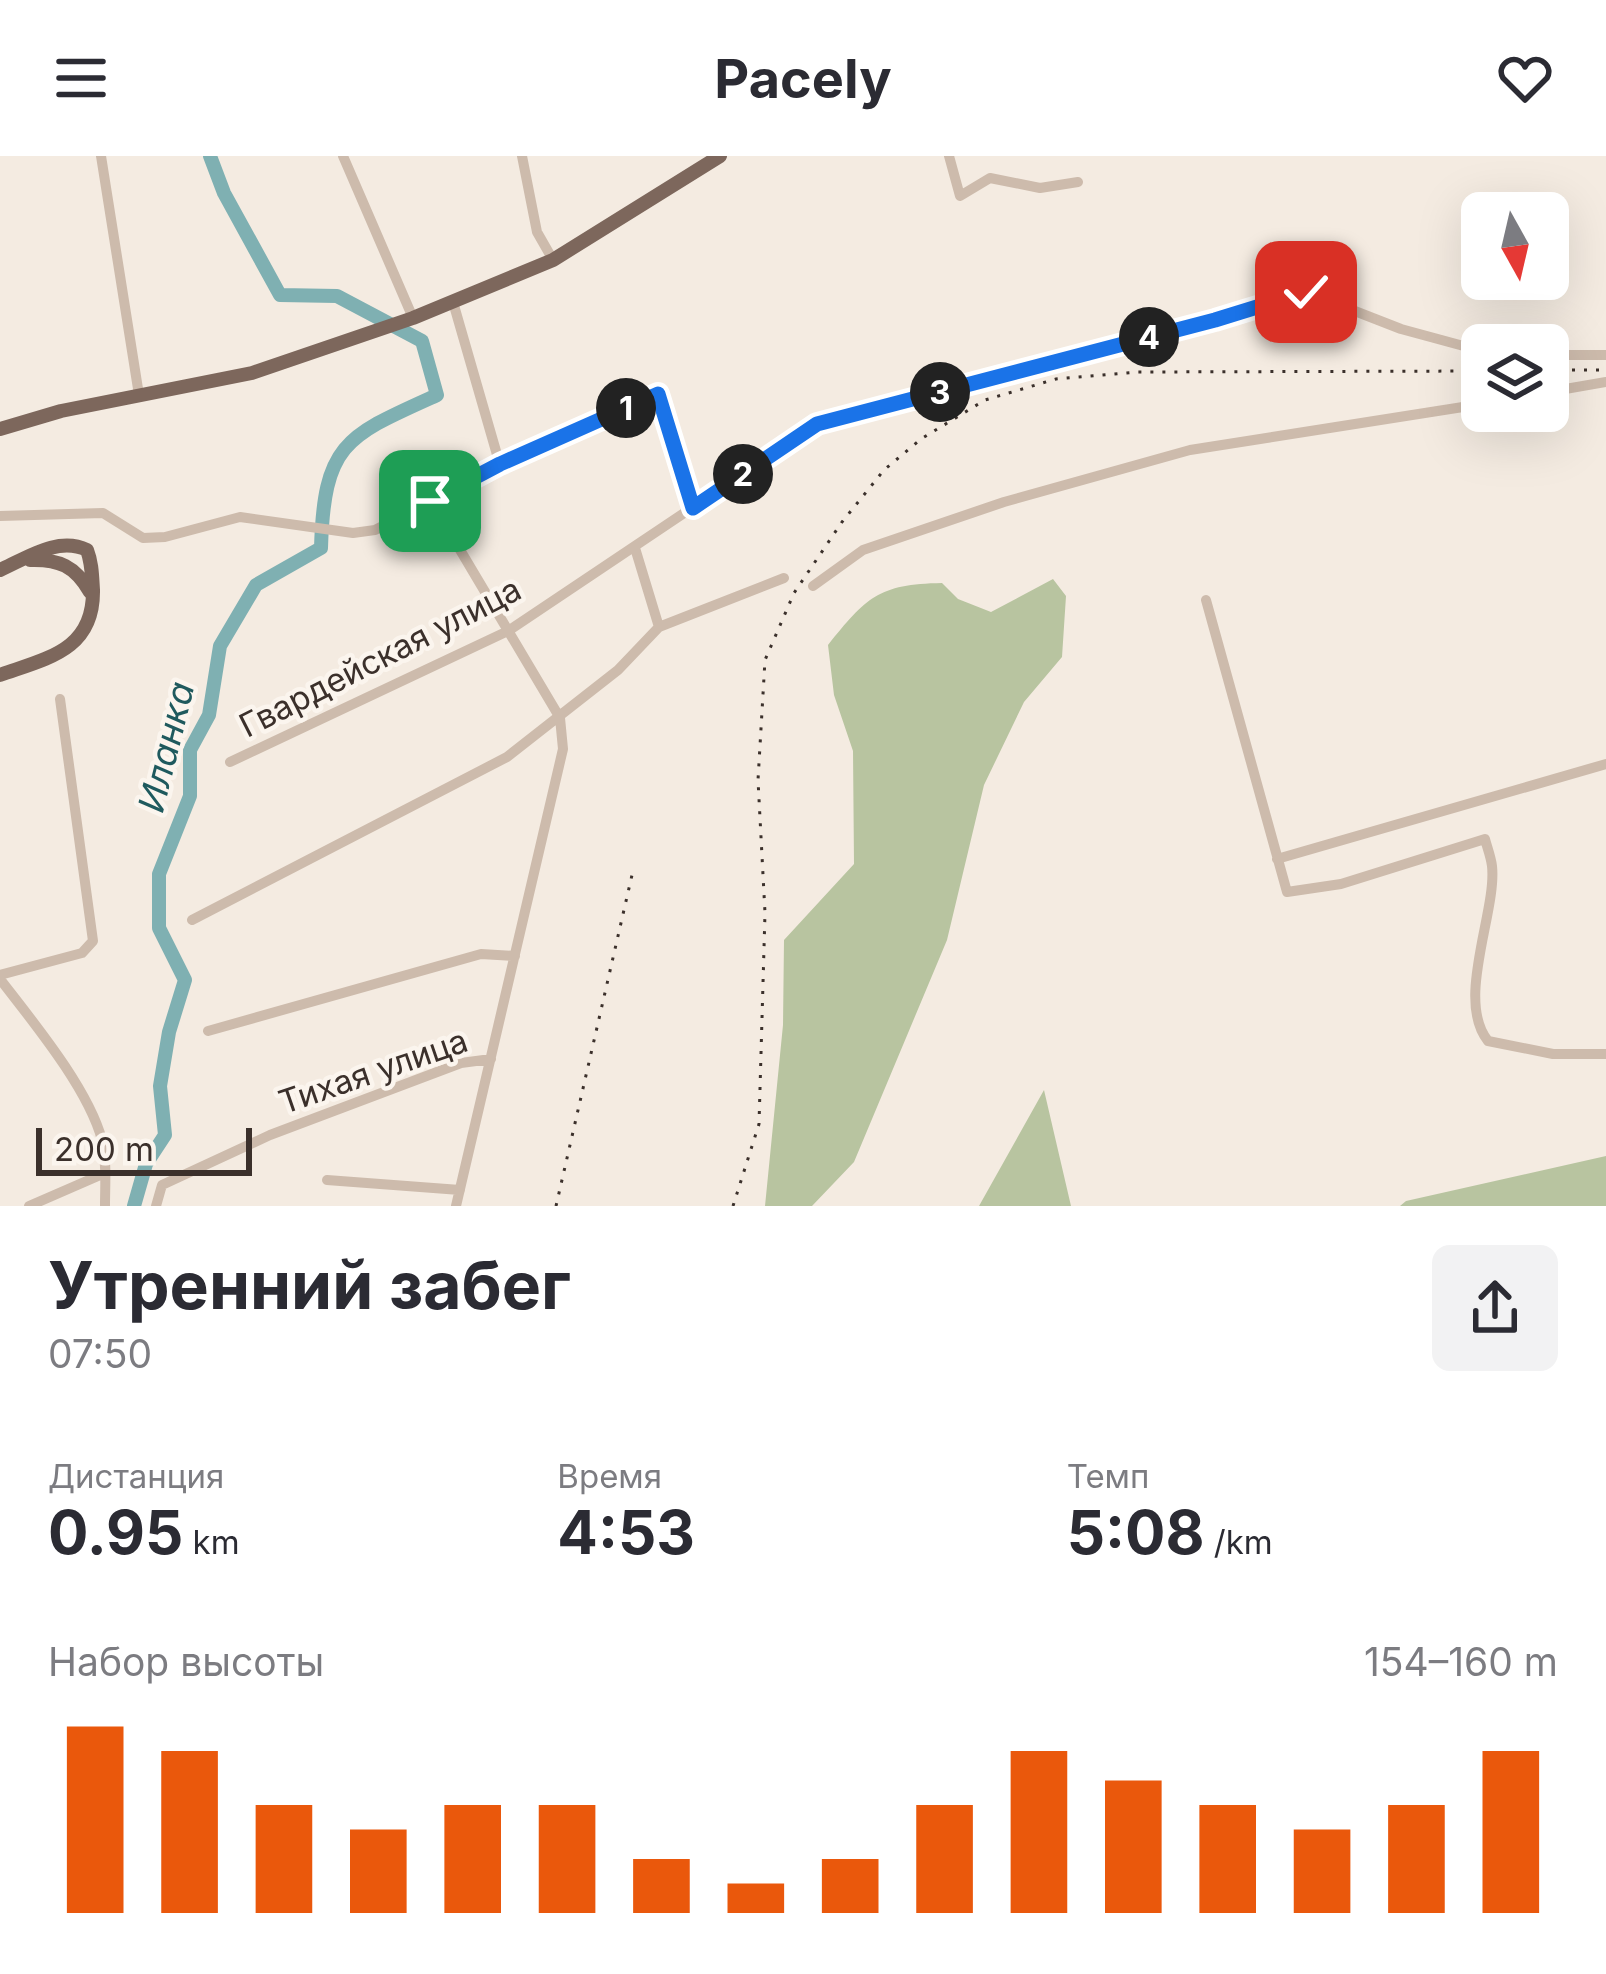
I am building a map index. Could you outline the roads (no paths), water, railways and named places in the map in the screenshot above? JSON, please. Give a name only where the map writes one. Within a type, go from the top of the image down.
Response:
[{"type":"main road","points":[[0,428],[252,373],[410,319],[553,260],[720,156]]},
{"type":"main road","points":[[0,570],[59,545],[73,544],[87,550],[92,562],[93,596],[82,635],[65,649],[0,675]]},
{"type":"main road","points":[[21,560],[62,562],[75,570],[93,596]]},
{"type":"street","points":[[101,156],[140,395]]},
{"type":"street","points":[[344,156],[410,319]]},
{"type":"street","points":[[522,156],[537,232],[553,260]]},
{"type":"street","points":[[949,156],[960,196],[990,178],[1040,188],[1078,182]]},
{"type":"street","name":"Гвардейская улица","points":[[230,762],[508,631],[817,424],[1306,292],[1401,329],[1461,345]]},
{"type":"street","points":[[453,302],[500,464]]},
{"type":"street","points":[[1569,355],[1606,355]]},
{"type":"street","points":[[1569,388],[1606,382]]},
{"type":"street","points":[[0,516],[103,513],[143,538],[165,537],[240,517],[333,531],[375,530],[500,464],[658,394],[693,508]]},
{"type":"street","points":[[813,586],[863,550],[1004,502],[1190,450],[1461,407]]},
{"type":"street","points":[[430,501],[560,718],[562,749],[456,1206]]},
{"type":"street","points":[[635,548],[659,627]]},
{"type":"street","points":[[192,920],[507,757],[618,670],[659,627],[784,578]]},
{"type":"street","points":[[1206,600],[1287,892],[1341,884],[1485,838],[1492,869],[1478,958],[1479,1030],[1488,1041],[1553,1054],[1606,1054]]},
{"type":"street","points":[[60,699],[93,941],[82,953],[0,977],[95,1120],[103,1145],[105,1206]]},
{"type":"street","points":[[1277,859],[1606,764]]},
{"type":"street","points":[[208,1030],[481,954],[515,956]]},
{"type":"street","name":"Тихая улица","points":[[156,1206],[161,1185],[270,1136],[461,1063],[491,1059]]},
{"type":"street","points":[[29,1206],[105,1173]]},
{"type":"street","points":[[327,1180],[460,1190]]},
{"type":"waterway","name":"Иланка","points":[[134,1206],[146,1164],[165,1135],[160,1086],[169,1032],[185,980],[159,928],[159,874],[190,796],[190,750],[209,715],[220,646],[256,585],[321,548],[328,486],[346,448],[381,421],[437,395],[422,341],[337,296],[280,295],[224,193],[210,156]]},
{"type":"railway","points":[[1569,370],[1606,370]]},
{"type":"railway","points":[[733,1206],[759,1124],[765,913],[758,780],[765,660],[794,593],[884,470],[921,439],[985,400],[1056,379],[1137,372],[1461,371]]},
{"type":"railway","points":[[556,1206],[632,875]]}]
